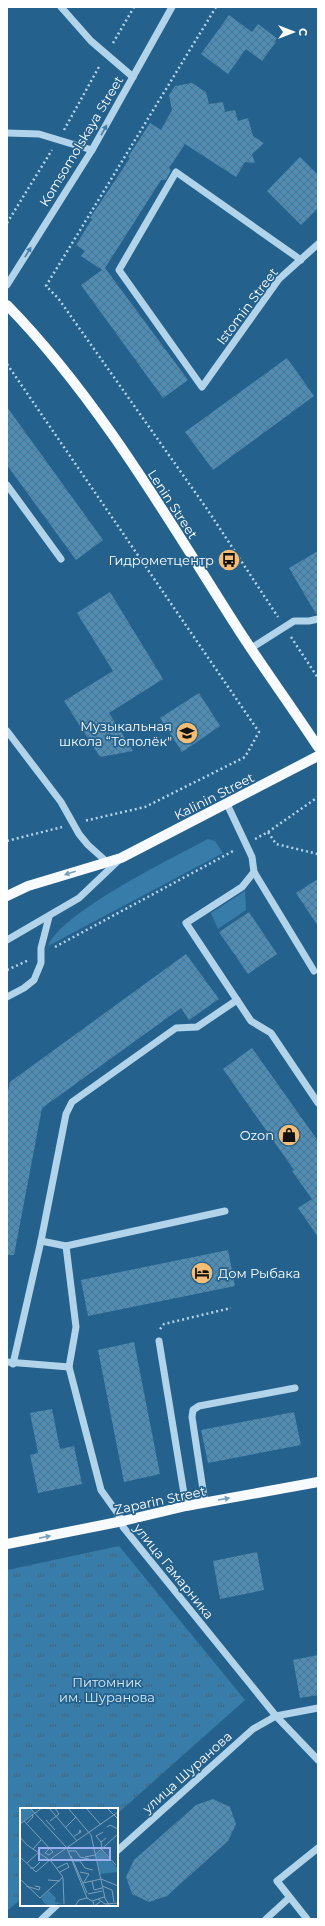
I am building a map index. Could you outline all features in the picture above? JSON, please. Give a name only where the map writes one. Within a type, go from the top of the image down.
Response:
[{"type":"main road","name":"Lenin Street","points":[[7,305],[59,361],[120,448],[250,649],[318,746]]},
{"type":"main road","name":"Kalinin Street","points":[[7,896],[28,886],[120,858],[318,756]]},
{"type":"main road","name":"Zaparin Street","points":[[7,1544],[123,1521],[186,1506],[318,1482]]},
{"type":"street","points":[[61,7],[91,41],[133,78]]},
{"type":"street","name":"Komsomolskaya Street","points":[[7,285],[92,150],[172,7]]},
{"type":"street","points":[[7,133],[39,134],[92,150]]},
{"type":"street","name":"Istomin Street","points":[[301,260],[176,172],[119,270],[202,387],[279,279],[301,260],[318,244]]},
{"type":"street","points":[[7,485],[62,559]]},
{"type":"street","points":[[250,649],[294,621],[309,621],[318,619]]},
{"type":"street","points":[[7,731],[61,802],[88,845],[107,862]]},
{"type":"street","points":[[227,804],[252,857],[254,872],[314,971]]},
{"type":"street","name":"Kalinin Street","points":[[7,940],[80,898],[120,858]]},
{"type":"street","points":[[254,872],[242,887],[186,923],[251,1021],[271,1033],[318,1103]]},
{"type":"street","points":[[7,997],[24,988],[34,980],[40,963],[49,916]]},
{"type":"street","points":[[66,1246],[76,1327],[69,1367],[10,1363],[41,1241],[66,1114],[72,1102],[176,1028],[197,1027],[237,1000]]},
{"type":"street","points":[[41,1241],[66,1246],[225,1212]]},
{"type":"street","points":[[159,1341],[186,1506]]},
{"type":"street","name":"улица Гамарника","points":[[69,1367],[101,1490],[123,1521],[123,1528],[276,1716],[318,1760]]},
{"type":"street","points":[[205,1503],[192,1417],[194,1410],[199,1406],[295,1388]]},
{"type":"street","name":"улица Шуранова","points":[[118,1850],[253,1729],[276,1716],[318,1708]]},
{"type":"street","points":[[307,1919],[277,1881],[318,1848]]},
{"type":"street","points":[[266,1919],[289,1898]]},
{"type":"street","points":[[42,1919],[56,1906]]},
{"type":"path","points":[[7,223],[58,140],[134,7]]},
{"type":"path","points":[[216,7],[46,286],[62,304],[207,509],[318,678]]},
{"type":"path","points":[[7,364],[259,732],[245,757],[145,807],[7,841]]},
{"type":"path","points":[[7,970],[41,954],[268,832],[318,797]]},
{"type":"path","points":[[268,832],[276,844],[318,854]]},
{"type":"path","points":[[159,1341],[158,1332],[164,1324],[231,1308]]},
{"type":"green space","points":[[208,839],[215,841],[223,853],[48,946],[57,933],[73,918],[95,902],[146,872]]},
{"type":"green space","points":[[245,891],[246,910],[218,929],[211,913]]},
{"type":"green space","name":"Питомник им. Шуранова","points":[[119,1546],[245,1700],[118,1813],[118,1808],[20,1808],[20,1900],[7,1911],[7,1570]]},
{"type":"building","points":[[229,15],[252,32],[258,24],[278,39],[262,61],[246,49],[228,74],[201,54]]},
{"type":"building","points":[[192,83],[206,92],[209,104],[223,102],[225,112],[235,110],[238,121],[248,118],[253,136],[264,143],[252,154],[255,163],[245,162],[236,177],[185,144],[169,168],[171,170],[166,180],[161,180],[105,268],[188,380],[163,398],[81,285],[102,270],[81,256],[85,251],[76,245],[92,219],[90,218],[130,158],[128,157],[150,123],[161,130],[172,110],[169,95],[175,86]]},
{"type":"building","points":[[300,157],[318,175],[318,208],[301,225],[267,191]]},
{"type":"building","points":[[287,358],[314,396],[213,470],[185,432]]},
{"type":"building","points":[[7,407],[103,540],[76,560],[7,465]]},
{"type":"building","points":[[318,551],[318,614],[316,614],[289,568]]},
{"type":"building","points":[[110,592],[163,679],[109,713],[133,751],[100,757],[64,701],[113,671],[77,613]]},
{"type":"building","name":"Музыкальная школа “Тополёк\"","points":[[199,693],[220,726],[182,752],[160,718]]},
{"type":"building","points":[[318,879],[318,926],[296,893]]},
{"type":"building","points":[[249,912],[277,954],[248,974],[219,932]]},
{"type":"building","points":[[186,954],[219,999],[189,1020],[181,1008],[42,1108],[14,1255],[7,1255],[7,1095],[10,1082]]},
{"type":"building","points":[[252,1048],[318,1141],[318,1237],[298,1208],[312,1199],[292,1171],[294,1170],[223,1069]]},
{"type":"building","points":[[228,1250],[235,1286],[88,1316],[81,1280]]},
{"type":"building","points":[[134,1342],[160,1474],[124,1482],[98,1350]]},
{"type":"building","points":[[52,1409],[60,1449],[74,1446],[82,1484],[38,1493],[30,1455],[38,1453],[30,1413]]},
{"type":"building","points":[[294,1412],[301,1445],[208,1463],[201,1430]]},
{"type":"building","points":[[257,1552],[264,1590],[220,1599],[213,1561]]},
{"type":"building","points":[[318,1655],[318,1695],[300,1698],[293,1660]]},
{"type":"building","points":[[213,1799],[230,1807],[236,1824],[228,1841],[167,1896],[149,1902],[132,1894],[126,1877],[134,1860],[196,1805]]},
{"type":"place","name":"Гидрометцентр","points":[[229,560]]},
{"type":"place","name":"Музыкальная школа “Тополёк\"","points":[[187,733]]},
{"type":"place","name":"Ozon","points":[[289,1135]]},
{"type":"place","name":"Дом Рыбака","points":[[202,1273]]}]
